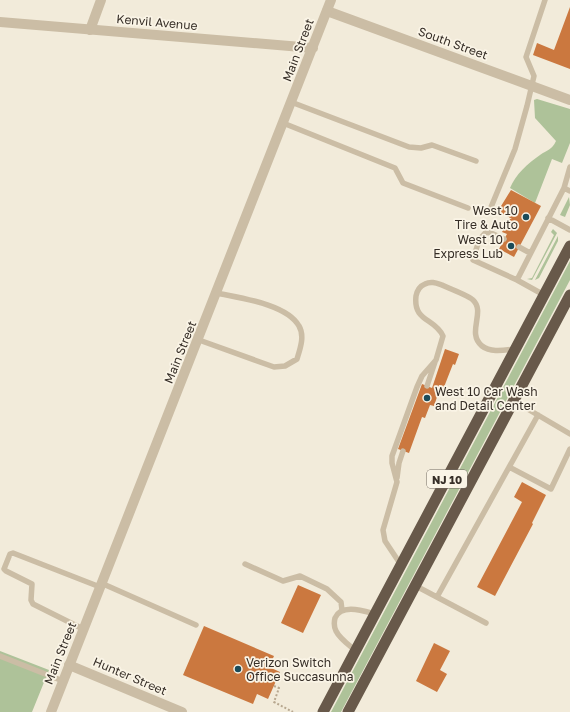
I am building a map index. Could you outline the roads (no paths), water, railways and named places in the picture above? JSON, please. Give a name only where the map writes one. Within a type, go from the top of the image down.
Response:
[{"type":"highway","name":"NJ 10","points":[[323,712],[570,246]]},
{"type":"highway","name":"NJ 10","points":[[348,712],[569,300]]},
{"type":"street","points":[[90,30],[101,0]]},
{"type":"street","name":"Main Street","points":[[51,712],[199,340],[331,0]]},
{"type":"street","name":"South Street","points":[[327,11],[570,100]]},
{"type":"street","name":"Kenvil Avenue","points":[[0,22],[313,48]]},
{"type":"street","name":"Hunter Street","points":[[69,665],[182,712]]},
{"type":"lane","points":[[489,212],[516,149],[528,106],[530,86],[534,76],[526,57],[545,0]]},
{"type":"lane","points":[[291,102],[409,147],[422,148],[432,145],[476,160]]},
{"type":"lane","points":[[283,123],[395,168],[403,183],[468,208]]},
{"type":"lane","points":[[517,280],[564,188],[570,167]]},
{"type":"lane","points":[[564,188],[570,191]]},
{"type":"lane","points":[[548,218],[570,230]]},
{"type":"lane","points":[[504,240],[486,232],[479,240],[473,260],[517,280],[544,295]]},
{"type":"lane","points":[[519,247],[530,253]]},
{"type":"lane","points":[[427,386],[443,336],[440,329],[422,317],[415,304],[417,292],[422,285],[429,282],[436,282],[473,299],[478,308],[475,333],[482,346],[492,350],[516,349]]},
{"type":"lane","points":[[199,340],[274,366],[285,366],[297,358],[302,336],[300,326],[289,314],[270,306],[217,293]]},
{"type":"lane","points":[[397,482],[392,463],[392,456],[416,387],[422,376],[436,360]]},
{"type":"lane","points":[[514,401],[570,434]]},
{"type":"lane","points":[[437,597],[538,415]]},
{"type":"lane","points":[[509,467],[551,489],[570,449]]},
{"type":"lane","points":[[401,565],[383,536],[383,530],[397,482],[399,463],[403,451]]},
{"type":"lane","points":[[83,629],[33,604],[31,600],[32,584],[4,569],[10,554],[13,553],[101,585],[196,625]]},
{"type":"lane","points":[[245,564],[283,581],[300,576],[327,589],[341,602],[342,610],[335,618],[336,631],[356,651]]},
{"type":"lane","points":[[416,586],[486,623]]},
{"type":"lane","points":[[342,610],[361,611],[375,614]]},
{"type":"lane","points":[[0,656],[63,682]]},
{"type":"place","name":"West 10 Tire & Auto","points":[[526,217]]},
{"type":"place","name":"West 10 Express Lub","points":[[511,246]]},
{"type":"place","name":"West 10 Car Wash and Detail Center","points":[[427,398]]},
{"type":"place","name":"Verizon Switch Office Succasunna","points":[[238,669]]}]
